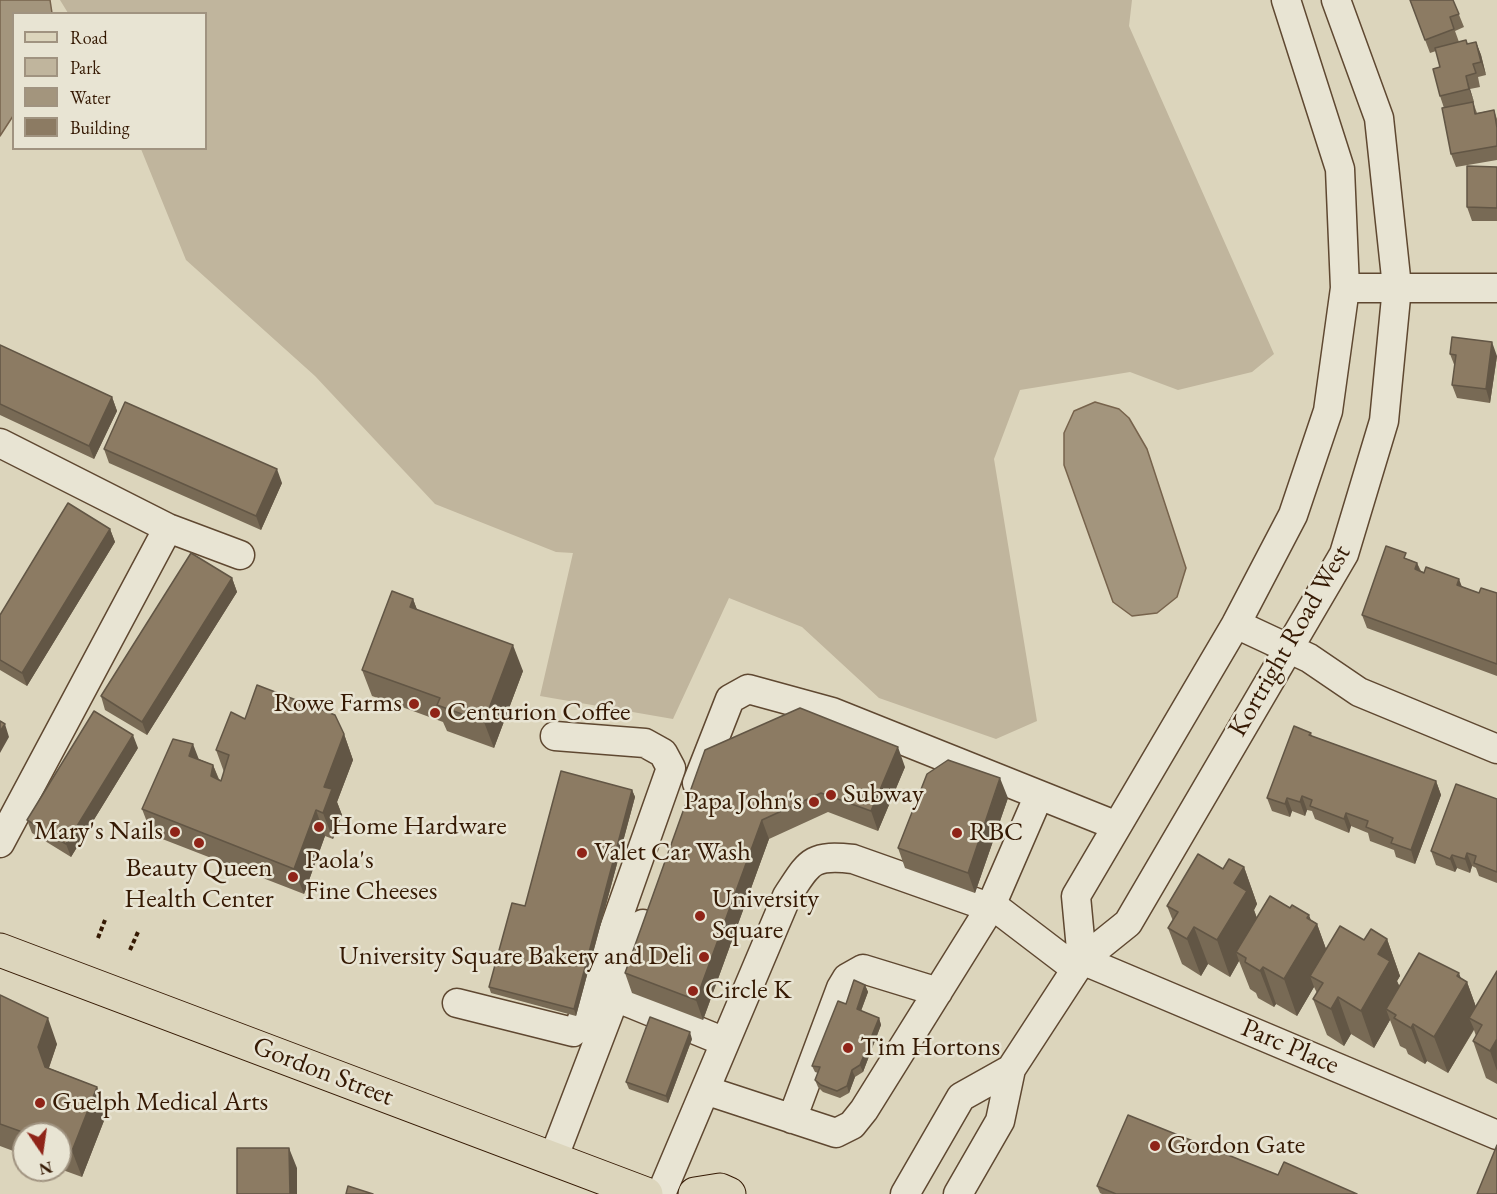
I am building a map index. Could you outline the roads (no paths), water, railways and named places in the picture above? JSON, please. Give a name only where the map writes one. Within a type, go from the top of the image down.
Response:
[{"type":"main road","name":"Gordon Street","points":[[0,950],[646,1194]]},
{"type":"main road","points":[[694,1194],[720,1191],[729,1194]]},
{"type":"street","name":"Kortright Road West","points":[[1079,964],[1076,896],[1236,624],[1293,515],[1328,411],[1345,288],[1340,169],[1286,0]]},
{"type":"street","name":"Kortright Road West","points":[[958,1194],[1000,1121],[1011,1069],[1079,964],[1128,923],[1344,554],[1384,422],[1397,287],[1379,117],[1336,0]]},
{"type":"street","points":[[1345,288],[1497,288]]},
{"type":"street","points":[[0,443],[168,528],[240,555]]},
{"type":"street","points":[[1,837],[168,528]]},
{"type":"street","points":[[1236,624],[1309,658],[1359,692],[1497,749]]},
{"type":"street","points":[[687,809],[730,699],[748,689],[832,712],[1117,826]]},
{"type":"street","points":[[458,1003],[573,1032],[580,1024],[671,768],[663,753],[645,743],[555,736]]},
{"type":"street","points":[[705,1090],[836,1133],[852,1125],[864,1110],[990,908],[1039,795]]},
{"type":"street","name":"Parc Place","points":[[661,1194],[787,896],[806,866],[829,856],[853,859],[1000,911],[1079,964],[1497,1135]]},
{"type":"street","points":[[553,1159],[653,897]]},
{"type":"street","points":[[792,1119],[841,988],[848,978],[863,969],[938,992]]},
{"type":"street","points":[[615,997],[725,1042]]},
{"type":"street","name":"Kortright Road West","points":[[905,1194],[961,1097],[1011,1069]]},
{"type":"water","points":[[0,0],[50,0],[52,12],[12,12],[12,118],[0,136]]},
{"type":"water","points":[[1095,402],[1119,409],[1129,418],[1147,449],[1186,568],[1177,597],[1157,613],[1132,616],[1113,602],[1064,465],[1064,433],[1074,411]]},
{"type":"place","name":"Rowe Farms","points":[[414,704]]},
{"type":"place","name":"Centurion Coffee","points":[[435,713]]},
{"type":"place","name":"Subway","points":[[831,795]]},
{"type":"place","name":"Papa John's","points":[[814,802]]},
{"type":"place","name":"Home Hardware","points":[[319,827]]},
{"type":"place","name":"Mary's Nails","points":[[175,832]]},
{"type":"place","name":"RBC","points":[[957,833]]},
{"type":"place","name":"Beauty Queen Health Center","points":[[199,843]]},
{"type":"place","name":"Valet Car Wash","points":[[582,853]]},
{"type":"place","name":"Paola's Fine Cheeses","points":[[293,877]]},
{"type":"place","name":"University Square","points":[[700,916]]},
{"type":"place","name":"University Square Bakery and Deli","points":[[704,957]]},
{"type":"place","name":"Circle K","points":[[693,991]]},
{"type":"place","name":"Tim Hortons","points":[[848,1048]]},
{"type":"place","name":"Guelph Medical Arts","points":[[40,1103]]},
{"type":"place","name":"Gordon Gate","points":[[1155,1146]]}]
